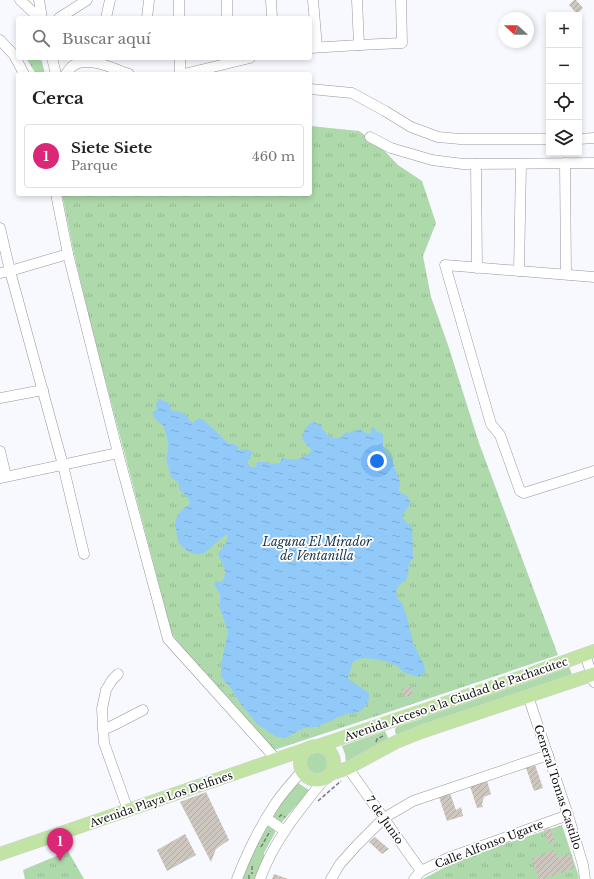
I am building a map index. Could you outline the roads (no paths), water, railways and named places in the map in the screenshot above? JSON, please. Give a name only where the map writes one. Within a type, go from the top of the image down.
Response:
[{"type":"main road","name":"Avenida Acceso a la Ciudad de Pachacútec","points":[[315,746],[590,653]]},
{"type":"main road","name":"Avenida Acceso a la Ciudad de Pachacútec","points":[[328,775],[348,768],[396,742],[421,732],[528,696],[593,677]]},
{"type":"main road","points":[[388,722],[396,742]]},
{"type":"main road","name":"Avenida Playa Los Delfines","points":[[0,854],[315,746]]},
{"type":"main road","points":[[315,746],[323,747],[328,750],[334,759],[333,769],[328,775],[321,779],[310,778],[306,775],[302,768],[301,761],[304,752],[315,746]]},
{"type":"main road","points":[[276,760],[302,768]]},
{"type":"street","points":[[20,0],[38,15]]},
{"type":"street","points":[[38,15],[39,0]]},
{"type":"street","points":[[63,16],[86,0]]},
{"type":"street","points":[[106,16],[110,0]]},
{"type":"street","points":[[147,16],[149,0]]},
{"type":"street","points":[[179,0],[179,16]]},
{"type":"street","points":[[227,0],[227,16]]},
{"type":"street","points":[[271,0],[272,16]]},
{"type":"street","points":[[314,0],[313,47],[402,43],[402,0]]},
{"type":"street","points":[[358,0],[359,45]]},
{"type":"street","points":[[0,40],[16,59]]},
{"type":"street","points":[[17,60],[23,72]]},
{"type":"street","points":[[52,60],[56,72]]},
{"type":"street","points":[[180,60],[180,72]]},
{"type":"street","points":[[191,72],[230,60]]},
{"type":"street","points":[[68,72],[74,65],[85,62],[97,62],[124,72]]},
{"type":"street","points":[[312,89],[352,93],[410,127],[438,137],[460,139],[546,139]]},
{"type":"street","points":[[370,137],[391,148],[432,160],[463,164],[594,163]]},
{"type":"street","points":[[582,139],[594,138]]},
{"type":"street","points":[[566,163],[566,274]]},
{"type":"street","points":[[476,164],[477,268]]},
{"type":"street","points":[[519,271],[521,164]]},
{"type":"street","points":[[56,196],[68,254],[118,453],[168,639],[276,760]]},
{"type":"street","points":[[0,228],[5,272],[43,390],[63,465],[84,554]]},
{"type":"street","points":[[5,272],[68,254]]},
{"type":"street","points":[[594,277],[445,265],[491,424],[500,435],[520,491],[524,492],[594,471]]},
{"type":"street","points":[[0,398],[43,390]]},
{"type":"street","points":[[0,451],[3,477],[118,453]]},
{"type":"street","points":[[590,653],[593,677]]},
{"type":"street","points":[[118,674],[106,690],[102,709],[103,730],[104,743],[128,810]]},
{"type":"street","name":"General Tomas Castillo","points":[[528,696],[588,877]]},
{"type":"street","points":[[103,730],[143,710]]},
{"type":"street","points":[[332,879],[340,864],[384,818],[413,801],[548,755]]},
{"type":"street","points":[[237,879],[250,847],[266,818],[302,768]]},
{"type":"street","name":"7 de Junio","points":[[348,768],[384,818],[417,875]]},
{"type":"street","points":[[260,879],[273,850],[285,831],[328,775]]},
{"type":"street","name":"Calle Alfonso Ugarte","points":[[417,875],[448,858],[568,815]]},
{"type":"street","points":[[266,818],[285,831]]},
{"type":"water","name":"Laguna El Mirador de Ventanilla","points":[[160,398],[164,402],[168,402],[171,410],[184,413],[192,423],[200,418],[206,422],[229,444],[233,443],[239,447],[237,450],[245,449],[253,452],[247,463],[251,467],[256,467],[257,462],[268,462],[269,464],[280,463],[283,456],[285,459],[302,458],[311,452],[312,450],[302,438],[306,428],[314,421],[317,425],[321,424],[322,429],[333,438],[343,437],[342,435],[347,432],[348,434],[361,429],[367,434],[370,434],[371,427],[383,434],[383,449],[392,460],[400,482],[399,492],[406,495],[411,503],[403,514],[402,518],[412,526],[413,559],[409,563],[406,580],[399,585],[396,591],[398,599],[402,603],[413,643],[424,665],[425,672],[419,677],[405,673],[397,666],[385,661],[366,658],[358,659],[352,663],[348,679],[368,693],[369,699],[364,708],[358,712],[348,713],[316,727],[304,728],[285,738],[275,736],[257,724],[221,677],[221,665],[228,632],[220,608],[220,594],[214,584],[216,581],[222,582],[225,575],[224,568],[218,554],[226,543],[228,534],[208,551],[201,554],[194,554],[188,551],[178,541],[176,529],[177,517],[183,509],[190,504],[190,502],[179,489],[179,483],[171,477],[166,458],[168,443],[165,430],[162,424],[156,420],[152,412],[157,410],[156,404]]},
{"type":"place","name":"Siete Siete","points":[[60,861]]}]
